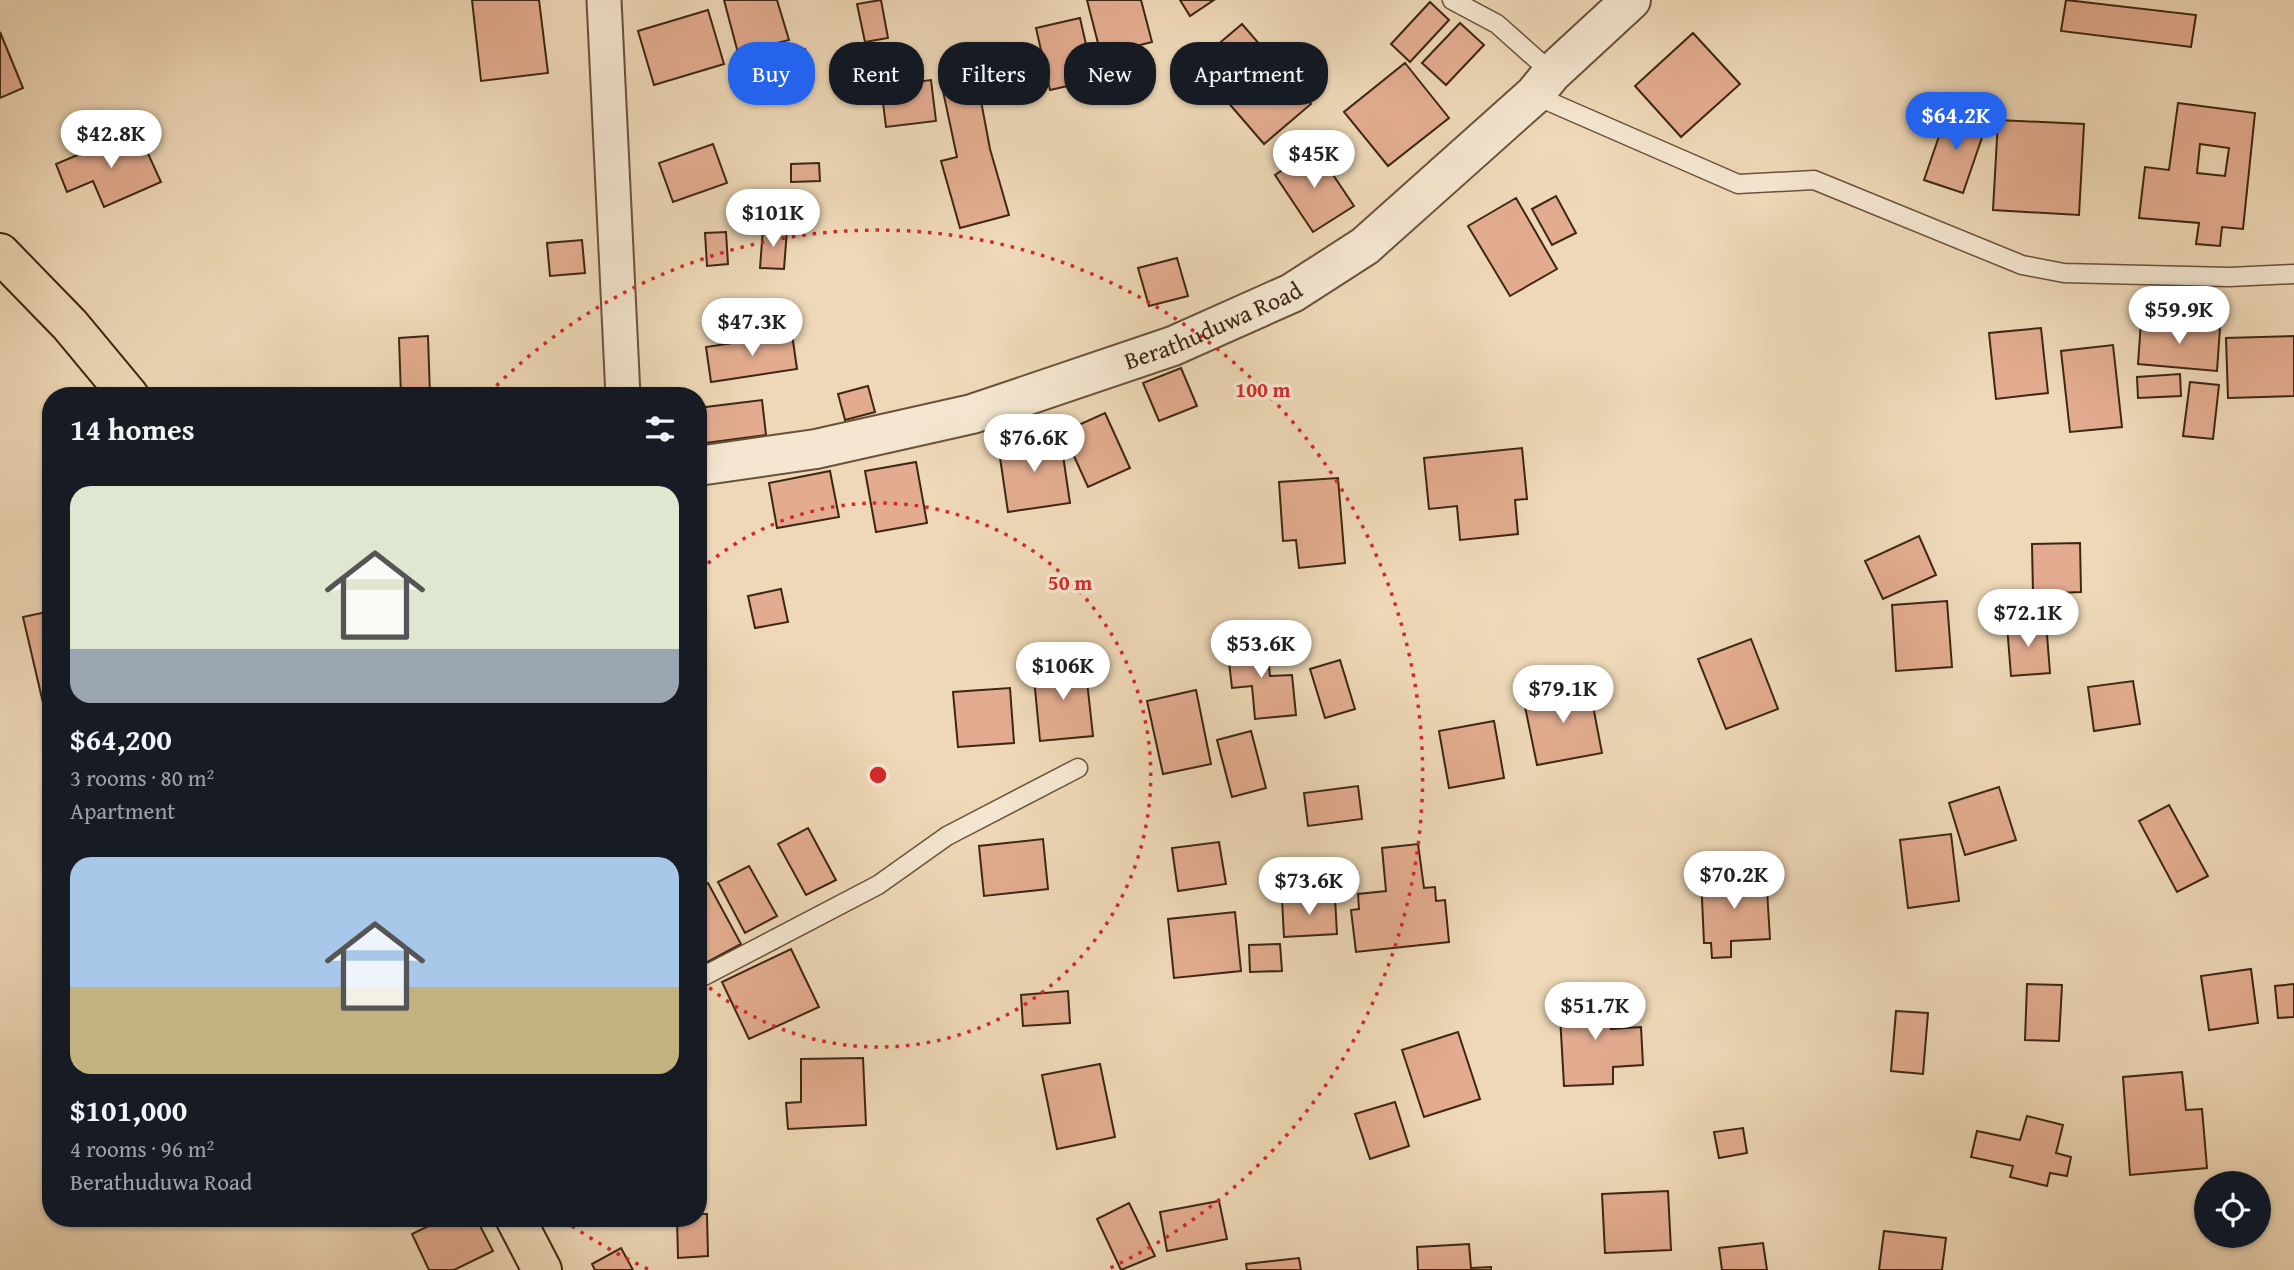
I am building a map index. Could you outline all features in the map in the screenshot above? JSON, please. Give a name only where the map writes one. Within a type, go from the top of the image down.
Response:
[{"type":"highway","points":[[0,253],[70,326],[121,387]]},
{"type":"highway","points":[[520,1227],[542,1270]]},
{"type":"street","points":[[604,0],[624,387]]},
{"type":"street","name":"Berathuduwa Road","points":[[707,465],[816,449],[972,414],[1173,346],[1292,293],[1365,246],[1631,0]]},
{"type":"lane","points":[[1452,0],[1497,24],[1543,84],[1738,184],[1814,180],[2022,265],[2064,273],[2229,276],[2294,274]]},
{"type":"lane","points":[[707,974],[878,886],[947,836],[1078,768]]},
{"type":"building","points":[[472,0],[539,0],[548,73],[481,81]]},
{"type":"building","points":[[724,0],[777,0],[789,40],[735,42]]},
{"type":"building","points":[[881,0],[888,38],[865,42],[857,4]]},
{"type":"building","points":[[1087,0],[1141,0],[1152,42],[1098,42]]},
{"type":"building","points":[[1180,0],[1214,0],[1190,16]]},
{"type":"building","points":[[2066,0],[2196,15],[2191,47],[2061,31]]},
{"type":"building","points":[[1430,2],[1449,20],[1410,62],[1391,44]]},
{"type":"building","points":[[708,10],[724,64],[654,85],[638,31]]},
{"type":"building","points":[[1080,18],[1085,42],[1064,42],[1064,87],[1050,90],[1050,42],[1039,42],[1036,28]]},
{"type":"building","points":[[1460,23],[1484,45],[1446,85],[1422,63]]},
{"type":"building","points":[[1242,24],[1258,42],[1221,42]]},
{"type":"building","points":[[0,32],[23,88],[0,98]]},
{"type":"building","points":[[1693,33],[1740,84],[1681,137],[1635,86]]},
{"type":"building","points":[[1405,63],[1449,118],[1388,166],[1344,112]]},
{"type":"building","points":[[931,80],[936,121],[886,127],[883,105],[924,105],[924,81]]},
{"type":"building","points":[[2178,103],[2255,113],[2243,229],[2222,227],[2220,246],[2196,244],[2199,223],[2139,218],[2145,167],[2169,170]],"holes":[[[2200,144],[2229,148],[2225,176],[2197,173]]]},
{"type":"building","points":[[946,105],[982,105],[990,149],[1009,215],[960,228],[941,161],[957,157]]},
{"type":"building","points":[[1230,105],[1310,105],[1264,144]]},
{"type":"building","points":[[1948,110],[1987,123],[1963,193],[1924,180]]},
{"type":"building","points":[[1998,120],[2084,124],[2079,215],[1993,210]]},
{"type":"building","points":[[127,134],[135,152],[145,147],[161,182],[104,207],[93,181],[67,192],[56,164]]},
{"type":"building","points":[[713,144],[727,183],[673,202],[659,163]]},
{"type":"building","points":[[1315,148],[1354,206],[1313,232],[1275,175]]},
{"type":"building","points":[[819,163],[820,181],[791,182],[791,164]]},
{"type":"building","points":[[1556,196],[1576,233],[1552,245],[1532,209]]},
{"type":"building","points":[[1516,198],[1557,269],[1510,296],[1468,226]]},
{"type":"building","points":[[763,228],[787,230],[784,269],[760,268]]},
{"type":"building","points":[[726,232],[728,264],[707,266],[705,233]]},
{"type":"building","points":[[582,240],[585,273],[550,276],[547,243]]},
{"type":"building","points":[[1177,258],[1188,296],[1149,306],[1138,268]]},
{"type":"building","points":[[2141,322],[2220,328],[2217,371],[2138,364]]},
{"type":"building","points":[[2041,328],[2048,393],[1996,399],[1989,333]]},
{"type":"building","points":[[792,334],[797,369],[711,382],[706,347]]},
{"type":"building","points":[[428,336],[430,387],[401,387],[399,338]]},
{"type":"building","points":[[2294,336],[2294,396],[2228,398],[2226,338]]},
{"type":"building","points":[[2113,345],[2122,427],[2070,432],[2061,351]]},
{"type":"building","points":[[1181,368],[1197,406],[1159,421],[1143,383]]},
{"type":"building","points":[[2180,374],[2181,396],[2138,398],[2137,377]]},
{"type":"building","points":[[2190,382],[2219,385],[2213,439],[2183,436]]},
{"type":"building","points":[[868,386],[875,412],[845,420],[838,394]]},
{"type":"building","points":[[762,400],[766,435],[707,443],[707,407]]},
{"type":"building","points":[[1105,413],[1130,468],[1088,487],[1063,432]]},
{"type":"building","points":[[1060,435],[1070,503],[1008,512],[998,444]]},
{"type":"building","points":[[1522,448],[1527,499],[1515,500],[1518,534],[1460,540],[1457,506],[1429,509],[1424,458]]},
{"type":"building","points":[[916,462],[927,523],[876,532],[865,471]]},
{"type":"building","points":[[830,471],[839,517],[777,528],[769,483]]},
{"type":"building","points":[[1338,478],[1345,563],[1299,568],[1296,540],[1283,541],[1279,482]]},
{"type":"building","points":[[1919,536],[1936,575],[1883,599],[1865,561]]},
{"type":"building","points":[[2080,543],[2081,592],[2033,594],[2032,544]]},
{"type":"building","points":[[781,589],[788,622],[755,628],[748,596]]},
{"type":"building","points":[[1947,601],[1952,667],[1896,671],[1892,605]]},
{"type":"building","points":[[42,613],[42,699],[23,617]]},
{"type":"building","points":[[2046,622],[2050,673],[2011,676],[2007,625]]},
{"type":"building","points":[[1751,639],[1778,709],[1726,729],[1698,659]]},
{"type":"building","points":[[1266,641],[1270,676],[1292,675],[1296,715],[1255,719],[1252,686],[1232,688],[1227,645]]},
{"type":"building","points":[[1340,660],[1355,709],[1325,718],[1310,669]]},
{"type":"building","points":[[1085,663],[1093,736],[1040,741],[1033,668]]},
{"type":"building","points":[[2133,681],[2140,724],[2094,731],[2088,687]]},
{"type":"building","points":[[1589,685],[1602,753],[1537,765],[1523,697]]},
{"type":"building","points":[[1010,688],[1014,743],[958,747],[953,692]]},
{"type":"building","points":[[1196,690],[1211,764],[1163,774],[1147,701]]},
{"type":"building","points":[[1494,721],[1504,778],[1449,788],[1439,731]]},
{"type":"building","points":[[1251,731],[1266,788],[1232,797],[1217,740]]},
{"type":"building","points":[[1358,786],[1362,819],[1308,826],[1304,793]]},
{"type":"building","points":[[1999,787],[2016,840],[1965,855],[1949,803]]},
{"type":"building","points":[[2169,805],[2208,876],[2177,892],[2139,821]]},
{"type":"building","points":[[808,828],[836,880],[806,895],[778,844]]},
{"type":"building","points":[[1951,834],[1959,901],[1908,908],[1900,840]]},
{"type":"building","points":[[1043,839],[1048,889],[984,896],[979,846]]},
{"type":"building","points":[[1219,842],[1226,884],[1178,891],[1172,848]]},
{"type":"building","points":[[1418,844],[1424,888],[1435,887],[1436,901],[1445,900],[1449,942],[1356,952],[1351,910],[1359,909],[1358,894],[1386,891],[1382,848]]},
{"type":"building","points":[[749,866],[777,916],[745,933],[718,882]]},
{"type":"building","points":[[1766,873],[1770,939],[1731,941],[1731,957],[1712,958],[1711,943],[1704,943],[1701,877]]},
{"type":"building","points":[[707,884],[741,944],[707,962]]},
{"type":"building","points":[[1335,898],[1337,934],[1284,937],[1282,900]]},
{"type":"building","points":[[1235,912],[1241,971],[1174,978],[1168,919]]},
{"type":"building","points":[[1280,944],[1282,971],[1250,972],[1249,945]]},
{"type":"building","points":[[791,949],[819,1007],[749,1039],[722,982]]},
{"type":"building","points":[[2251,969],[2258,1023],[2209,1030],[2201,976]]},
{"type":"building","points":[[2027,984],[2062,985],[2059,1041],[2025,1040]]},
{"type":"building","points":[[2294,984],[2294,1017],[2278,1018],[2275,986]]},
{"type":"building","points":[[1068,991],[1070,1023],[1023,1026],[1021,995]]},
{"type":"building","points":[[1609,995],[1611,1029],[1641,1027],[1643,1065],[1613,1067],[1613,1084],[1564,1086],[1559,998]]},
{"type":"building","points":[[1896,1011],[1928,1013],[1923,1074],[1891,1071]]},
{"type":"building","points":[[1458,1032],[1480,1099],[1424,1117],[1402,1050]]},
{"type":"building","points":[[863,1058],[866,1125],[788,1129],[786,1103],[801,1102],[801,1059]]},
{"type":"building","points":[[1100,1064],[1115,1137],[1057,1149],[1042,1075]]},
{"type":"building","points":[[2182,1072],[2186,1110],[2202,1109],[2207,1168],[2130,1175],[2123,1077]]},
{"type":"building","points":[[1395,1102],[1409,1146],[1370,1159],[1355,1114]]},
{"type":"building","points":[[2027,1116],[2063,1125],[2056,1153],[2071,1157],[2067,1176],[2050,1173],[2047,1186],[2010,1177],[2013,1166],[1971,1157],[1977,1131],[2020,1140]]},
{"type":"building","points":[[1743,1128],[1747,1153],[1719,1158],[1714,1132]]},
{"type":"building","points":[[1668,1191],[1671,1250],[1605,1253],[1602,1194]]},
{"type":"building","points":[[1219,1201],[1227,1239],[1167,1251],[1160,1212]]},
{"type":"building","points":[[1129,1203],[1155,1256],[1121,1270],[1097,1219]]},
{"type":"building","points":[[707,1214],[708,1256],[678,1258],[677,1227],[707,1227]]},
{"type":"building","points":[[426,1227],[481,1227],[493,1251],[454,1270],[429,1270],[412,1234]]},
{"type":"building","points":[[1884,1231],[1946,1238],[1942,1270],[1879,1270]]},
{"type":"building","points":[[1763,1243],[1767,1270],[1722,1270],[1719,1248]]},
{"type":"building","points":[[1469,1244],[1471,1268],[1491,1267],[1491,1270],[1418,1270],[1417,1247]]},
{"type":"building","points":[[621,1248],[633,1270],[595,1270],[592,1264]]},
{"type":"building","points":[[1299,1258],[1301,1270],[1247,1270],[1246,1264]]}]
